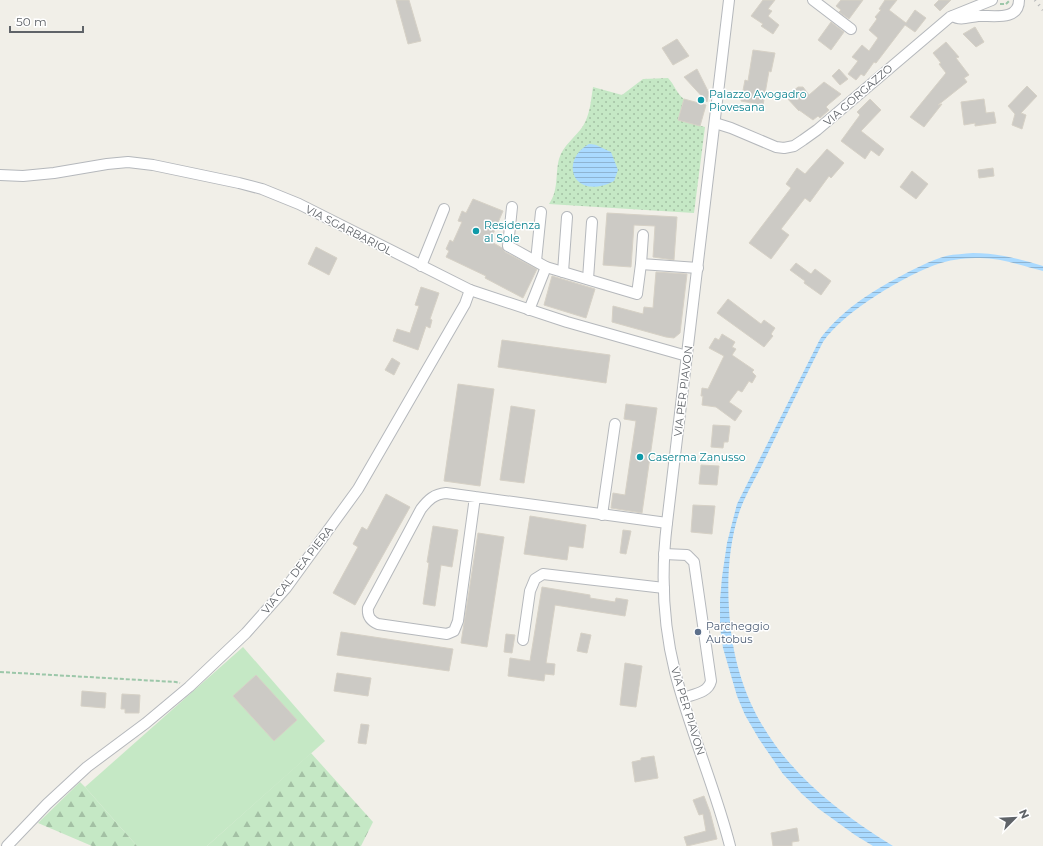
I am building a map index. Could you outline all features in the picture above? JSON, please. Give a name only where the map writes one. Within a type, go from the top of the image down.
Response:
[{"type":"street","name":"VIA PER PIAVON","points":[[729,0],[667,524],[664,554],[664,588],[671,652],[683,698],[718,800],[730,846]]},
{"type":"street","points":[[813,0],[851,29]]},
{"type":"street","name":"VIA GORGAZZO","points":[[715,123],[731,128],[776,147],[784,148],[794,146],[817,130],[937,27],[952,16],[992,0]]},
{"type":"street","points":[[952,16],[959,19],[980,16],[1007,15],[1012,13],[1018,7],[1019,0]]},
{"type":"street","name":"VIA SGARBARIOL","points":[[0,175],[24,176],[54,173],[128,162],[153,165],[240,183],[262,189],[299,204],[470,290],[566,322],[687,356]]},
{"type":"street","points":[[512,207],[508,246],[546,266],[637,294],[642,264],[643,234]]},
{"type":"street","points":[[421,266],[444,209]]},
{"type":"street","points":[[536,261],[541,212]]},
{"type":"street","points":[[563,272],[567,216]]},
{"type":"street","points":[[588,279],[592,222]]},
{"type":"street","points":[[642,264],[698,268]]},
{"type":"street","points":[[529,310],[546,266]]},
{"type":"street","name":"VIA CAL DEA PIERA","points":[[7,846],[47,804],[87,767],[146,723],[189,687],[246,633],[286,588],[358,489],[465,304],[470,290]]},
{"type":"street","points":[[602,515],[615,424]]},
{"type":"street","points":[[475,497],[458,621],[454,631],[447,634],[378,624],[372,621],[368,613],[368,608],[421,509],[426,501],[442,493],[475,497],[667,524]]},
{"type":"street","points":[[664,554],[687,556],[694,562],[711,681],[710,685],[705,691],[683,698]]},
{"type":"street","points":[[523,640],[530,591],[535,579],[542,574],[664,588]]},
{"type":"path","points":[[0,672],[176,682],[189,687]]},
{"type":"green space","points":[[668,78],[684,99],[678,120],[705,127],[694,213],[549,204],[556,188],[559,159],[563,149],[585,122],[590,107],[593,87],[622,95],[643,79]]},
{"type":"green space","points":[[243,647],[325,741],[207,846],[137,846],[85,787]]},
{"type":"green space","points":[[311,753],[373,822],[361,846],[207,846]]},
{"type":"green space","points":[[80,782],[137,846],[92,846],[38,823]]},
{"type":"water","points":[[589,144],[611,152],[618,170],[614,181],[600,186],[589,186],[580,183],[575,177],[573,169],[574,160],[580,151]]},
{"type":"water","points":[[973,253],[1000,255],[1026,261],[1043,266],[1043,271],[988,258],[946,262],[927,268],[876,295],[832,330],[823,342],[744,500],[733,537],[728,585],[729,609],[734,650],[744,687],[759,719],[778,749],[802,776],[829,801],[859,824],[893,846],[873,846],[819,809],[802,794],[783,774],[759,739],[745,715],[737,696],[723,648],[720,627],[720,600],[727,543],[737,504],[820,339],[828,329],[846,311],[877,290],[905,274],[946,256]]},
{"type":"building","points":[[396,0],[409,0],[421,41],[408,44]]},
{"type":"building","points":[[763,0],[775,0],[768,9],[772,11],[768,16],[779,25],[773,34],[761,26],[763,24],[751,16]]},
{"type":"building","points":[[841,0],[863,0],[849,19],[839,12],[841,10],[836,6]]},
{"type":"building","points":[[885,0],[897,0],[889,10],[906,23],[915,10],[926,18],[915,32],[905,25],[876,63],[874,62],[864,76],[861,74],[856,80],[848,74],[858,61],[852,57],[862,45],[869,51],[878,38],[869,30],[877,19],[875,17],[881,10],[879,9]]},
{"type":"building","points":[[939,0],[951,0],[940,11],[934,5]]},
{"type":"building","points":[[831,22],[844,32],[831,50],[818,40]]},
{"type":"building","points":[[975,27],[984,42],[976,47],[963,34]]},
{"type":"building","points":[[677,39],[689,56],[673,65],[662,48]]},
{"type":"building","points":[[946,42],[959,57],[956,58],[969,75],[964,78],[967,82],[938,105],[942,104],[924,127],[910,117],[946,73],[939,64],[941,63],[933,53]]},
{"type":"building","points":[[753,50],[775,53],[771,72],[769,71],[763,105],[741,101],[745,80],[748,81]]},
{"type":"building","points":[[697,69],[709,93],[707,102],[684,77]]},
{"type":"building","points":[[839,69],[848,79],[840,85],[832,76]]},
{"type":"building","points":[[824,82],[841,94],[826,107],[829,110],[820,118],[818,116],[813,120],[799,111],[786,97],[798,87],[803,87],[809,95]]},
{"type":"building","points":[[1027,86],[1037,96],[1021,113],[1026,115],[1022,129],[1012,125],[1015,114],[1008,106]]},
{"type":"building","name":"Palazzo Avogadro Piovesana","points":[[684,99],[706,105],[700,126],[678,120]]},
{"type":"building","points":[[870,99],[881,110],[861,131],[884,149],[879,156],[871,150],[865,159],[841,141],[860,115],[857,112]]},
{"type":"building","points":[[984,99],[986,113],[994,112],[996,123],[975,126],[975,123],[964,125],[961,102]]},
{"type":"building","points":[[827,149],[844,163],[831,178],[829,176],[810,202],[805,198],[781,229],[789,235],[771,259],[749,243],[791,188],[786,184],[797,168],[805,174]]},
{"type":"building","points":[[993,168],[994,176],[979,178],[978,170]]},
{"type":"building","points":[[912,171],[928,184],[916,199],[900,187]]},
{"type":"building","points":[[473,199],[503,211],[490,241],[502,248],[505,252],[537,269],[523,298],[485,278],[486,276],[446,257],[449,251],[446,249],[450,240],[453,242],[462,222],[458,221],[462,211],[466,213]]},
{"type":"building","points":[[607,213],[677,217],[674,260],[653,257],[655,226],[634,225],[631,267],[603,265]]},
{"type":"building","points":[[316,247],[337,258],[329,275],[308,264]]},
{"type":"building","points":[[796,263],[811,274],[815,269],[831,281],[821,295],[804,283],[805,281],[790,270]]},
{"type":"building","points":[[656,272],[687,274],[680,333],[674,338],[612,322],[613,306],[643,314],[644,307],[653,308]]},
{"type":"building","points":[[552,276],[595,289],[586,318],[544,305]]},
{"type":"building","points":[[421,287],[439,293],[430,319],[432,320],[430,328],[426,326],[418,350],[393,341],[397,329],[410,333],[419,306],[415,305]]},
{"type":"building","points":[[728,299],[761,324],[764,320],[775,328],[771,334],[773,336],[764,347],[717,313]]},
{"type":"building","points":[[722,334],[735,342],[732,347],[736,349],[732,355],[754,370],[752,372],[756,376],[752,383],[749,381],[742,392],[738,390],[729,402],[742,411],[735,421],[716,407],[702,405],[702,388],[708,389],[724,356],[709,348],[715,338],[719,340]]},
{"type":"building","points":[[502,340],[610,355],[606,383],[498,367]]},
{"type":"building","points":[[392,358],[400,363],[394,375],[385,370]]},
{"type":"building","points":[[458,384],[494,389],[480,486],[444,481]]},
{"type":"building","name":"Caserma Zanusso","points":[[626,404],[657,408],[642,513],[611,508],[613,493],[625,495],[636,421],[624,419]]},
{"type":"building","points":[[511,406],[535,410],[524,483],[500,480]]},
{"type":"building","points":[[713,425],[730,426],[728,442],[724,442],[723,448],[711,447]]},
{"type":"building","points":[[701,465],[719,466],[717,485],[699,484]]},
{"type":"building","points":[[386,494],[410,507],[355,605],[333,593],[358,547],[353,544],[362,527],[367,530]]},
{"type":"building","points":[[693,505],[715,506],[712,534],[691,532]]},
{"type":"building","points":[[530,516],[586,525],[583,548],[569,546],[567,560],[524,554]]},
{"type":"building","points":[[433,526],[458,530],[452,567],[441,565],[435,606],[423,604],[429,563],[427,562]]},
{"type":"building","points":[[623,530],[631,531],[626,554],[620,553]]},
{"type":"building","points":[[478,533],[504,537],[487,647],[461,643]]},
{"type":"building","points":[[542,587],[590,595],[590,598],[615,602],[616,598],[628,600],[625,616],[555,605],[546,663],[555,664],[554,675],[545,674],[544,681],[508,676],[510,658],[530,661]]},
{"type":"building","points":[[341,632],[453,649],[449,671],[337,655]]},
{"type":"building","points":[[581,633],[591,635],[587,653],[577,651]]},
{"type":"building","points":[[506,634],[515,635],[512,653],[504,652]]},
{"type":"building","points":[[625,663],[642,666],[636,707],[620,705]]},
{"type":"building","points":[[337,673],[371,678],[368,696],[334,691]]},
{"type":"building","points":[[256,675],[297,720],[274,741],[233,696]]},
{"type":"building","points":[[82,691],[106,693],[105,708],[81,706]]},
{"type":"building","points":[[122,694],[140,695],[139,713],[125,713],[125,709],[121,709]]},
{"type":"building","points":[[361,724],[369,725],[366,744],[358,743]]},
{"type":"building","points":[[654,756],[658,778],[635,782],[632,762],[641,760],[641,758]]},
{"type":"building","points":[[704,796],[717,839],[687,846],[684,837],[706,831],[703,814],[699,815],[693,800]]},
{"type":"building","points":[[797,828],[799,841],[792,842],[792,846],[773,846],[771,833]]},
{"type":"railway","points":[[1035,0],[1043,10]]},
{"type":"place","name":"Palazzo Avogadro Piovesana","points":[[701,100]]},
{"type":"place","name":"Residenza al Sole","points":[[476,231]]},
{"type":"place","name":"Caserma Zanusso","points":[[640,457]]},
{"type":"place","name":"Parcheggio Autobus","points":[[698,632]]}]
